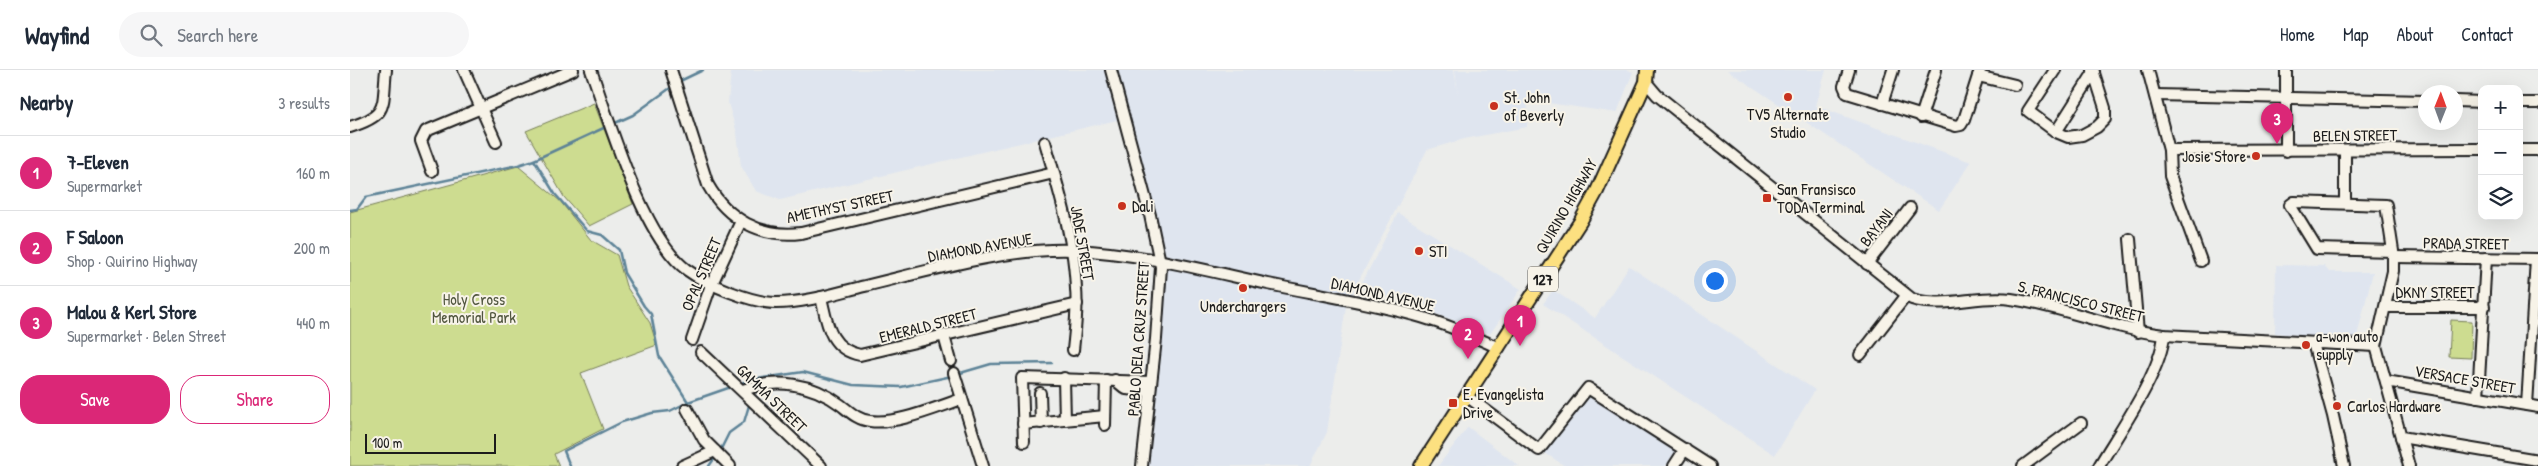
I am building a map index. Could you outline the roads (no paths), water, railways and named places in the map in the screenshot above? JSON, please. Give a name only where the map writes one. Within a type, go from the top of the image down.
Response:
[{"type":"main road","name":"QUIRINO HIGHWAY","points":[[1421,466],[1468,397],[1597,191],[1647,76],[1656,70]]},
{"type":"street","points":[[350,127],[374,119],[381,111],[386,70]]},
{"type":"street","points":[[464,70],[496,142]]},
{"type":"street","points":[[432,171],[421,141],[426,131],[573,70]]},
{"type":"street","name":"DIAMOND AVENUE","points":[[591,70],[649,221],[677,261],[689,271],[713,283],[738,295],[760,302],[776,303],[821,297],[954,265],[1011,254],[1072,250],[1160,261],[1411,314],[1470,335],[1499,348]]},
{"type":"street","name":"AMETHYST STREET","points":[[671,70],[708,185],[724,209],[741,221],[762,231],[780,234],[801,233],[1054,173]]},
{"type":"street","name":"PABLO DELA CRUZ STREET","points":[[1111,70],[1160,261],[1159,304],[1142,466]]},
{"type":"street","points":[[1849,70],[1845,91],[1921,116],[1961,125],[1979,73],[2015,85]]},
{"type":"street","points":[[1882,104],[1892,70]]},
{"type":"street","points":[[1921,116],[1936,70]]},
{"type":"street","points":[[2054,70],[2028,111],[2056,132],[2068,137],[2076,137],[2097,127],[2105,119],[2105,108],[2093,71]]},
{"type":"street","points":[[2148,70],[2169,150],[2170,176],[2200,261]]},
{"type":"street","points":[[2286,70],[2286,151]]},
{"type":"street","points":[[2056,132],[2093,71]]},
{"type":"street","name":"S. FRANCISCO STREET","points":[[1647,76],[1658,95],[1906,296],[1921,302],[2010,299],[2138,332],[2376,346]]},
{"type":"street","points":[[2155,95],[2418,101]]},
{"type":"street","points":[[2463,101],[2478,102]]},
{"type":"street","points":[[2523,103],[2538,103]]},
{"type":"street","name":"JADE STREET","points":[[1045,142],[1072,250],[1077,304],[1074,350]]},
{"type":"street","name":"BELEN STREET","points":[[2169,150],[2478,150]]},
{"type":"street","points":[[2345,150],[2345,203],[2386,205],[2393,254],[2386,307],[2376,346],[2409,466]]},
{"type":"street","points":[[2523,150],[2538,150]]},
{"type":"street","name":"PRADA STREET","points":[[2345,203],[2294,202],[2290,205],[2315,248],[2393,254],[2537,259]]},
{"type":"street","name":"BAYANI","points":[[1867,264],[1910,208]]},
{"type":"street","name":"OPAL STREET","points":[[692,340],[713,283],[741,221]]},
{"type":"street","points":[[2130,239],[2138,332]]},
{"type":"street","points":[[2478,397],[2486,258]]},
{"type":"street","points":[[2533,406],[2537,259]]},
{"type":"street","points":[[1860,355],[1906,296]]},
{"type":"street","name":"EMERALD STREET","points":[[821,297],[830,334],[834,341],[851,353],[872,354],[1077,304]]},
{"type":"street","name":"DKNY STREET","points":[[2386,307],[2484,307]]},
{"type":"street","points":[[2099,466],[2140,395],[2162,349],[2164,335]]},
{"type":"street","points":[[944,336],[951,360]]},
{"type":"street","points":[[2313,343],[2333,416],[2344,466]]},
{"type":"street","name":"GAMMA STREET","points":[[701,352],[821,466]]},
{"type":"street","points":[[954,373],[983,466]]},
{"type":"street","points":[[1024,442],[1022,378],[1110,380],[1126,389],[1151,386]]},
{"type":"street","points":[[1064,378],[1065,420]]},
{"type":"street","points":[[1024,424],[1065,420],[1105,421],[1110,380]]},
{"type":"street","name":"VERSACE STREET","points":[[2386,381],[2533,406]]},
{"type":"street","points":[[743,390],[758,385],[775,383],[802,387],[826,395],[862,420],[872,422],[892,419],[962,399]]},
{"type":"street","points":[[1468,397],[1539,450],[1588,388],[1710,466]]},
{"type":"street","points":[[1040,393],[1040,423]]},
{"type":"street","points":[[687,409],[704,440],[730,466]]},
{"type":"street","points":[[2024,466],[2081,423]]},
{"type":"street","points":[[2401,437],[2538,460]]},
{"type":"street","points":[[1674,466],[1685,450]]},
{"type":"street","points":[[682,466],[714,451]]},
{"type":"waterway","points":[[678,82],[703,70]]},
{"type":"waterway","points":[[613,124],[633,115],[673,86]]},
{"type":"waterway","points":[[534,160],[608,126]]},
{"type":"waterway","points":[[350,210],[357,209],[366,197],[534,160],[555,194],[587,231],[602,235],[619,250],[624,273],[651,314],[659,356],[688,402],[670,411],[652,413],[622,422],[564,451],[570,466]]},
{"type":"waterway","points":[[957,374],[991,364],[1052,363]]},
{"type":"waterway","points":[[739,384],[750,380],[803,372],[853,385],[901,387],[952,376]]},
{"type":"waterway","points":[[688,402],[734,386]]},
{"type":"waterway","points":[[720,451],[729,433],[744,422],[750,402]]},
{"type":"waterway","points":[[709,466],[717,455]]},
{"type":"place","name":"TV5 Alternate Studio","points":[[1788,97]]},
{"type":"place","name":"St. John of Beverly","points":[[1494,106]]},
{"type":"place","name":"Malou & Kerl Store","points":[[2277,144]]},
{"type":"place","name":"Josie Store","points":[[2256,156]]},
{"type":"place","name":"San Fransisco TODA Terminal","points":[[1767,198]]},
{"type":"place","name":"Dali","points":[[1122,206]]},
{"type":"place","name":"STI","points":[[1419,251]]},
{"type":"place","name":"Underchargers","points":[[1243,288]]},
{"type":"place","name":"a-won auto supply","points":[[2306,345]]},
{"type":"place","name":"7-Eleven","points":[[1520,346]]},
{"type":"place","name":"F Saloon","points":[[1468,359]]},
{"type":"place","name":"E. Evangelista Drive","points":[[1453,403]]},
{"type":"place","name":"Carlos Hardware","points":[[2337,406]]},
{"type":"park label","name":"Holy Cross Memorial Park","points":[[474,308]]}]
